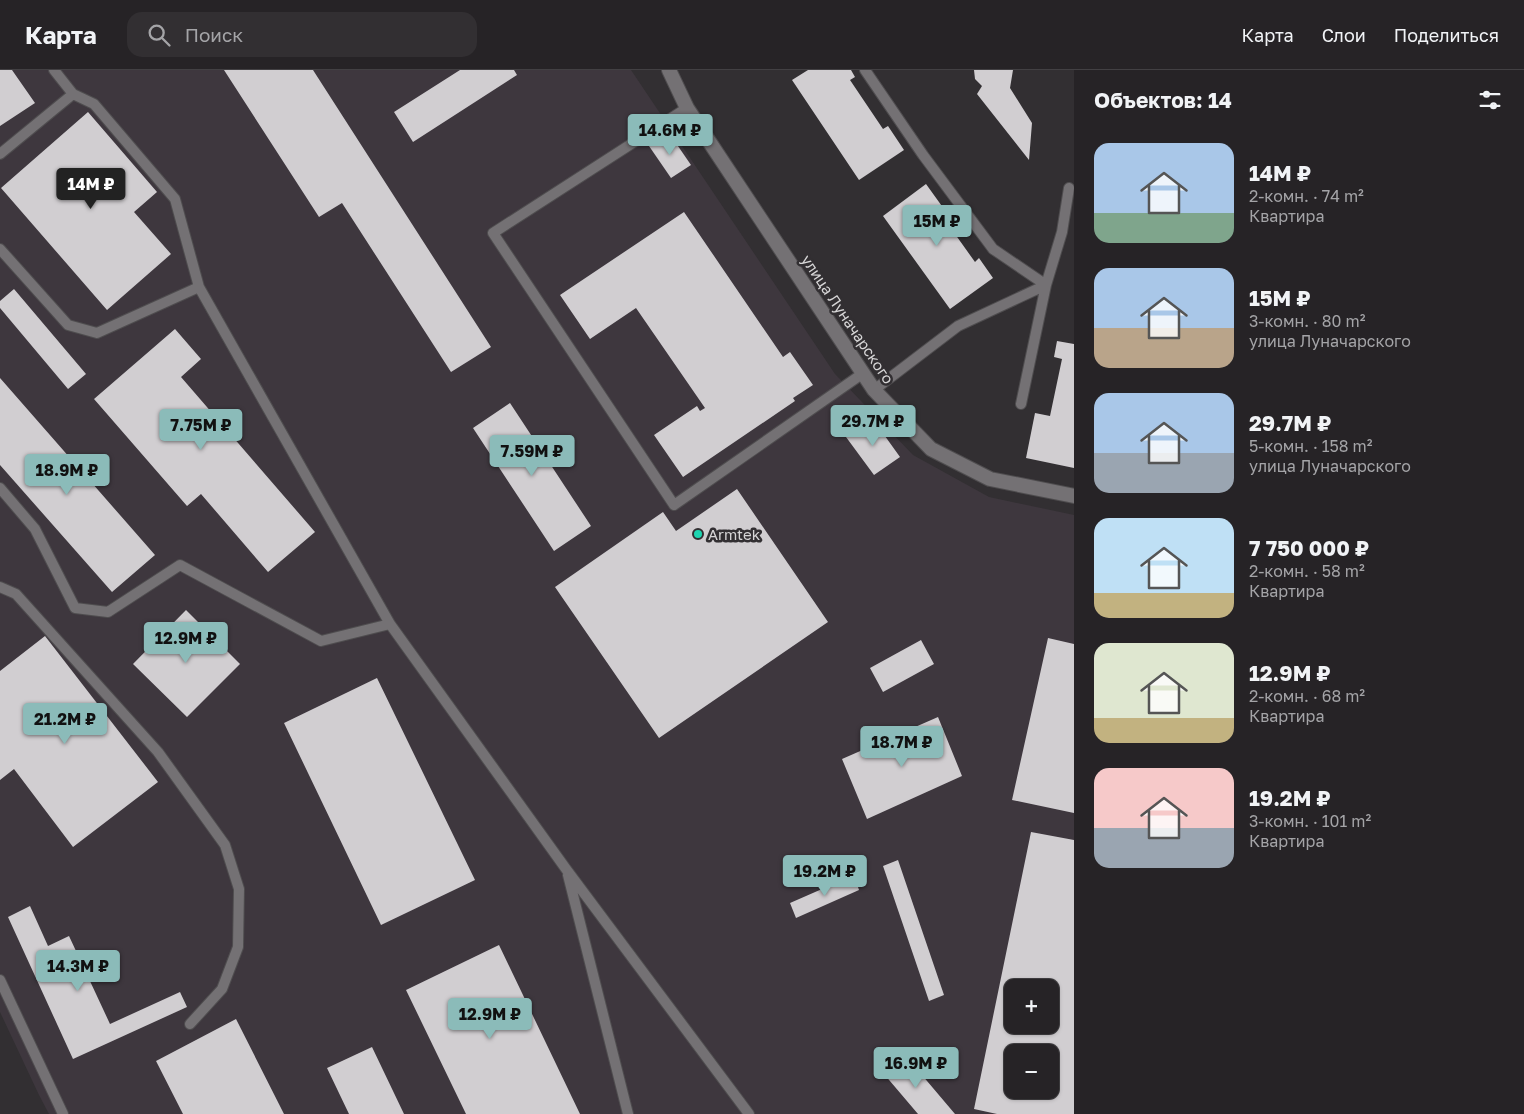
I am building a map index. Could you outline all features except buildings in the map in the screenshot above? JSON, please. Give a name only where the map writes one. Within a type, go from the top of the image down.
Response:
[{"type":"street","name":"улица Луначарского","points":[[669,70],[686,108],[874,390],[931,449],[990,479],[1074,496]]},
{"type":"lane","points":[[54,70],[73,94],[94,104],[175,199],[199,287],[390,624],[566,869],[750,1114]]},
{"type":"lane","points":[[865,70],[993,249],[1046,285]]},
{"type":"lane","points":[[0,154],[73,94]]},
{"type":"lane","points":[[686,108],[493,233],[509,258],[674,505],[862,374]]},
{"type":"lane","points":[[1021,404],[1046,285],[1062,232],[1069,188]]},
{"type":"lane","points":[[0,249],[68,325],[97,333],[199,287]]},
{"type":"lane","points":[[874,390],[958,326],[1046,285]]},
{"type":"lane","points":[[0,488],[35,529],[75,608],[108,612],[180,565],[321,641],[390,624]]},
{"type":"lane","points":[[0,587],[16,594],[158,752],[225,845],[239,889],[238,947],[222,989],[190,1024]]},
{"type":"lane","points":[[566,869],[628,1114]]},
{"type":"lane","points":[[0,980],[63,1114]]},
{"type":"shaded area","points":[[0,70],[631,70],[835,374],[913,455],[989,497],[1074,515],[1074,1114],[49,1114],[0,1012]]},
{"type":"place","name":"Armtek","points":[[698,534]]}]
